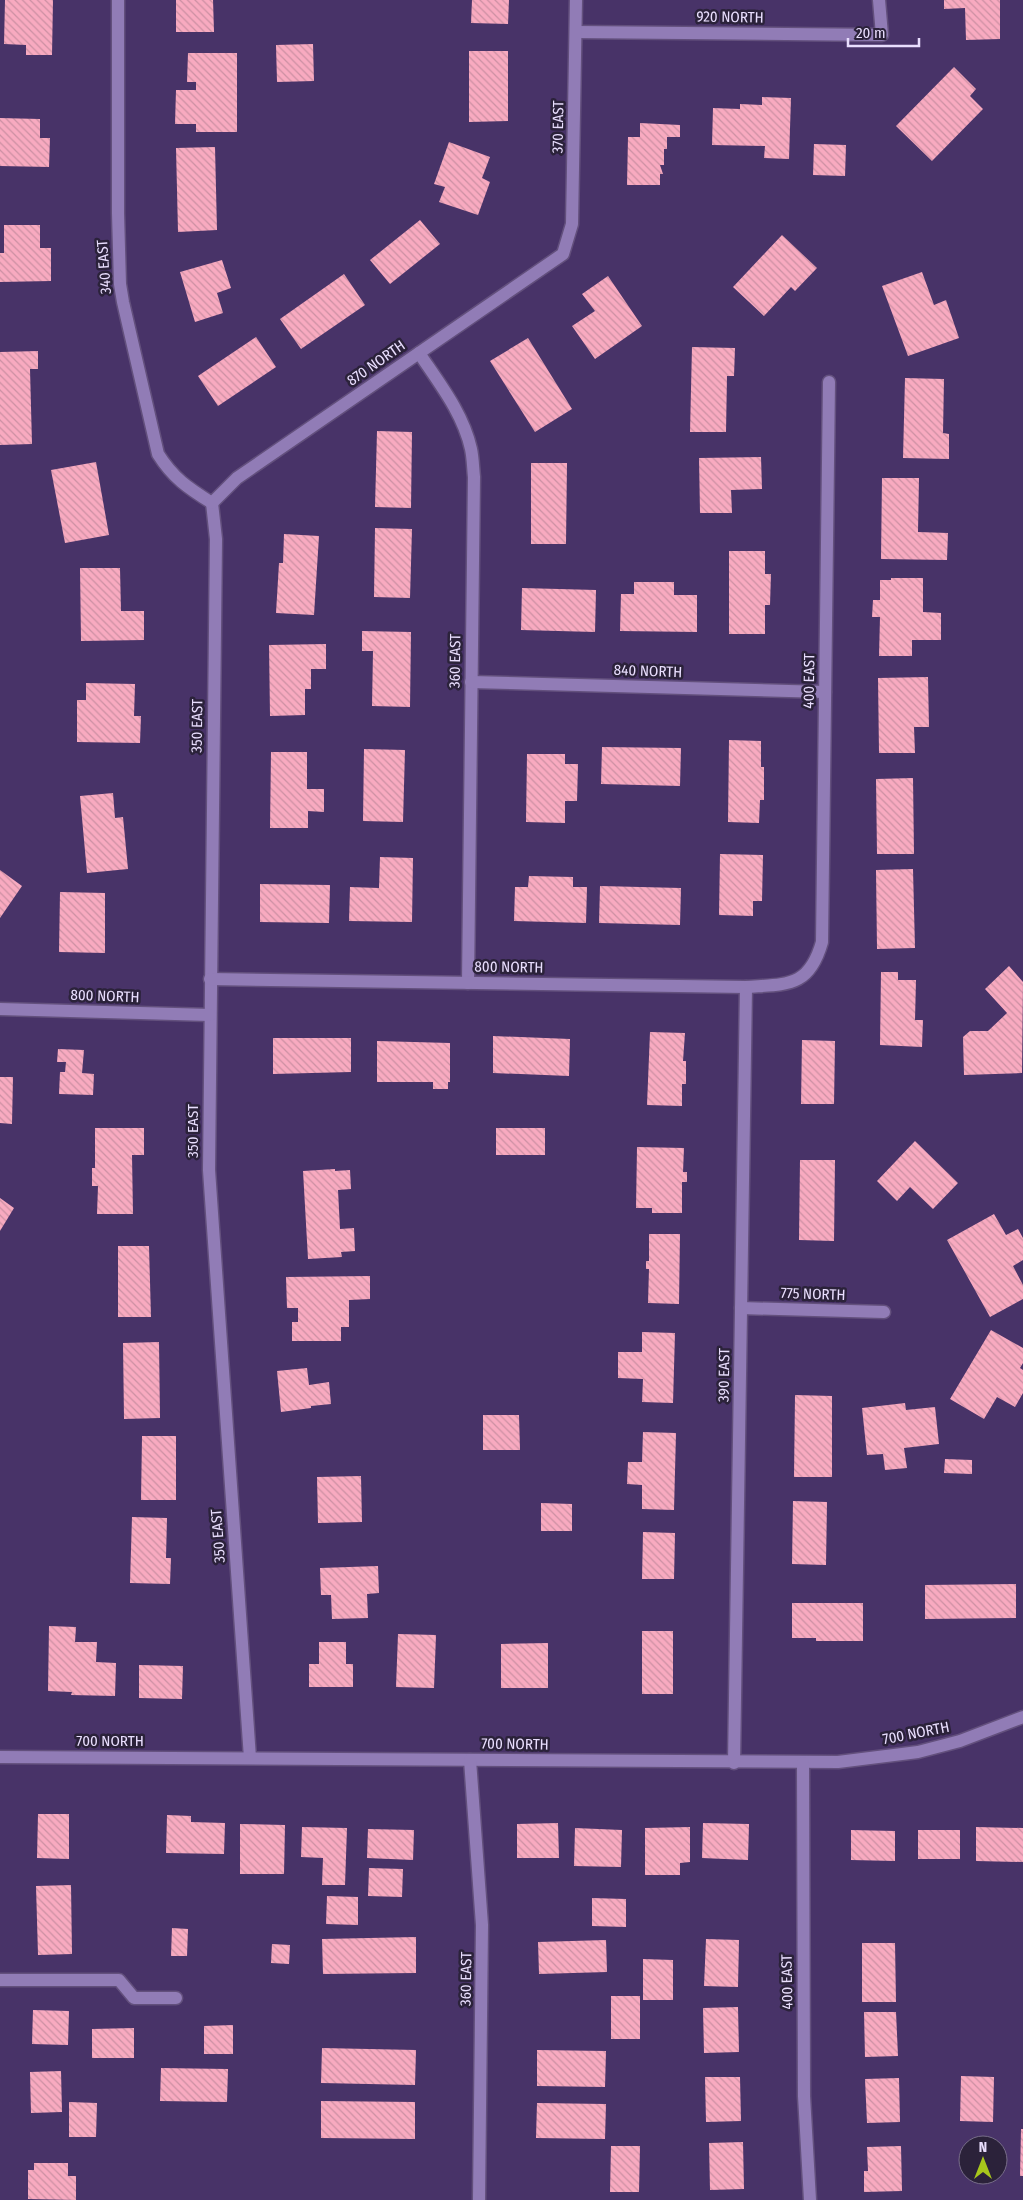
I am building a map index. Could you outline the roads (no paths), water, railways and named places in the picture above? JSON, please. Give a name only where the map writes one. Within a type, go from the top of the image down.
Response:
[{"type":"street","name":"340 EAST","points":[[118,0],[118,213],[120,284],[123,302],[158,454],[170,472],[187,487],[212,503]]},
{"type":"street","name":"370 EAST","points":[[563,254],[572,224],[576,0]]},
{"type":"street","name":"920 NORTH","points":[[576,32],[882,35],[879,0]]},
{"type":"street","name":"870 NORTH","points":[[212,503],[237,478],[563,254]]},
{"type":"street","name":"360 EAST","points":[[419,353],[465,427],[472,451],[474,477],[468,983]]},
{"type":"street","name":"400 EAST","points":[[804,975],[817,960],[822,942],[829,382]]},
{"type":"street","name":"350 EAST","points":[[212,503],[216,539],[209,1170],[250,1758]]},
{"type":"street","name":"840 NORTH","points":[[471,682],[825,692]]},
{"type":"street","name":"800 NORTH","points":[[210,979],[746,988],[788,984],[804,975]]},
{"type":"street","name":"390 EAST","points":[[734,1763],[746,988]]},
{"type":"street","name":"800 NORTH","points":[[0,1009],[210,1015]]},
{"type":"street","name":"775 NORTH","points":[[741,1308],[884,1312]]},
{"type":"street","name":"700 NORTH","points":[[0,1757],[734,1763],[838,1762],[918,1752],[960,1741],[1023,1717]]},
{"type":"street","name":"360 EAST","points":[[470,1760],[482,1925],[480,2200]]},
{"type":"street","name":"400 EAST","points":[[803,1763],[804,2096],[810,2200]]},
{"type":"street","points":[[0,1980],[119,1980],[134,1998],[176,1998]]}]
